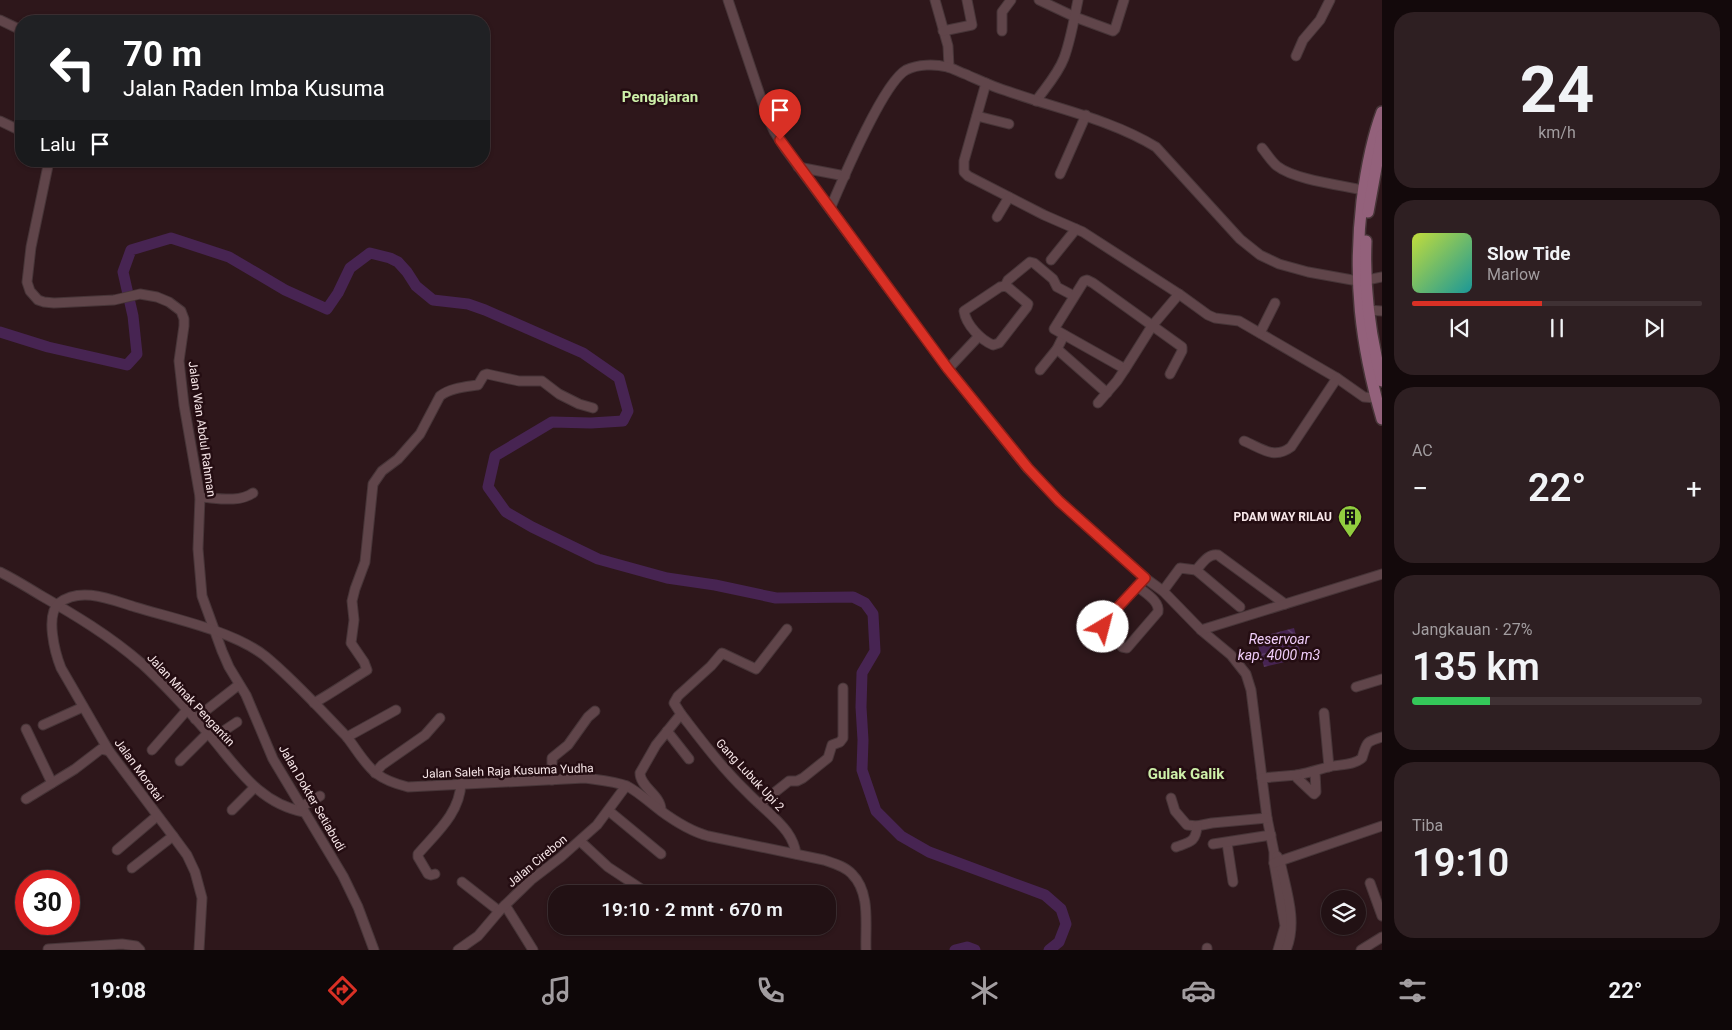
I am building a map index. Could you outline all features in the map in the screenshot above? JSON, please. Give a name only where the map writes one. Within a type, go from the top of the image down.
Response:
[{"type":"main road","points":[[1363,225],[1381,118]]},
{"type":"main road","points":[[1382,135],[1375,148],[1363,190],[1362,281],[1378,381],[1376,398],[1382,419]]},
{"type":"street","points":[[728,0],[767,116],[774,131],[798,167],[948,369],[1028,468],[1059,501],[1162,591],[1201,630],[1224,648],[1241,665],[1251,690],[1267,818],[1277,862],[1286,944],[1278,950]]},
{"type":"street","points":[[938,0],[943,31],[948,46],[949,67]]},
{"type":"street","points":[[943,31],[972,25],[967,0]]},
{"type":"street","points":[[1002,31],[1002,12],[1011,0]]},
{"type":"street","points":[[1039,0],[1075,17],[1113,31],[1124,0]]},
{"type":"street","points":[[1036,101],[1064,59],[1078,0]]},
{"type":"street","points":[[1296,56],[1303,40],[1320,20],[1330,0]]},
{"type":"street","points":[[0,20],[15,27]]},
{"type":"street","points":[[830,209],[878,106],[899,76],[906,70],[915,67],[929,65],[949,67],[1036,101],[1086,115],[1156,147],[1240,239],[1260,254],[1279,264],[1308,272],[1362,281],[1382,277]]},
{"type":"street","points":[[986,83],[964,161],[964,172],[979,182],[1103,244],[1215,318],[1239,321],[1337,378],[1364,397],[1376,398]]},
{"type":"street","points":[[1060,174],[1086,115]]},
{"type":"street","points":[[976,116],[1009,124]]},
{"type":"street","points":[[0,121],[15,128]]},
{"type":"street","points":[[1262,148],[1277,166],[1288,172],[1323,182],[1363,190]]},
{"type":"street","name":"Jalan Wan Abdul Rahman","points":[[48,167],[31,247],[27,282],[30,291],[38,300],[44,302],[114,300],[140,294],[158,297],[169,302],[181,311],[184,319],[179,361],[184,405],[200,496],[198,550],[202,596],[214,631]]},
{"type":"street","points":[[798,167],[845,176]]},
{"type":"street","points":[[997,217],[1009,197]]},
{"type":"street","points":[[1051,260],[1076,229]]},
{"type":"street","points":[[1005,286],[1028,304],[998,343],[993,345],[979,336],[967,320],[964,311],[1000,287],[1005,286],[1008,280],[1030,262],[1034,263],[1053,279],[1057,287],[1074,296]]},
{"type":"street","points":[[1125,369],[1055,331],[1054,327],[1084,281],[1087,280],[1182,347],[1182,351],[1170,374]]},
{"type":"street","points":[[1098,403],[1125,369],[1152,326],[1179,294]]},
{"type":"street","points":[[1260,333],[1275,303]]},
{"type":"street","points":[[1365,306],[1382,311]]},
{"type":"street","points":[[1040,370],[1058,349],[1064,335]]},
{"type":"street","points":[[948,369],[979,336]]},
{"type":"street","points":[[1058,349],[1107,393]]},
{"type":"street","points":[[314,703],[367,670],[364,662],[351,644],[354,620],[352,601],[365,562],[373,484],[382,471],[398,459],[420,434],[440,396],[445,392],[458,388],[478,385],[486,374],[519,381],[542,382],[559,394],[593,408]]},
{"type":"street","points":[[1244,441],[1272,453],[1284,452],[1291,447],[1337,378]]},
{"type":"street","points":[[200,496],[238,499],[248,497],[253,493]]},
{"type":"street","points":[[1196,570],[1210,555],[1218,555],[1285,604]]},
{"type":"street","points":[[1162,591],[1180,568],[1196,570],[1240,607]]},
{"type":"street","name":"Jalan Minak Pengantin","points":[[0,572],[68,610],[126,650],[162,683],[255,787],[282,806],[303,810]]},
{"type":"street","points":[[1201,630],[1382,574]]},
{"type":"street","points":[[1138,586],[1156,603],[1158,612],[1127,648],[1122,646],[1103,627],[1107,619],[1145,578]]},
{"type":"street","name":"Jalan Saleh Raja Kusuma Yudha","points":[[57,604],[77,595],[104,598],[242,641],[264,656],[314,703],[347,737],[375,773],[386,780],[408,787],[585,778],[609,781],[626,786],[640,794],[681,826],[702,834],[824,860],[840,866],[852,873],[860,884],[865,898],[866,950]]},
{"type":"street","name":"Jalan Morotai","points":[[57,604],[53,611],[52,636],[56,657],[61,668],[109,751],[187,855],[196,872],[202,898],[199,950]]},
{"type":"street","points":[[1221,624],[1219,636],[1224,648]]},
{"type":"street","points":[[660,810],[661,807],[656,797],[640,777],[640,773],[656,745],[681,714],[674,703],[678,696],[711,666],[720,654],[724,653],[756,669],[788,629]]},
{"type":"street","name":"Jalan Dokter Setiabudi","points":[[214,631],[229,667],[246,695],[273,759],[343,876],[358,907],[374,950]]},
{"type":"street","points":[[1356,687],[1382,680]]},
{"type":"street","points":[[195,719],[236,688]]},
{"type":"street","points":[[760,804],[788,781],[797,781],[803,778],[828,758],[832,746],[843,738],[843,688]]},
{"type":"street","points":[[43,725],[84,707]]},
{"type":"street","points":[[152,750],[186,710]]},
{"type":"street","points":[[347,737],[396,710]]},
{"type":"street","points":[[552,780],[552,758],[568,745],[588,717],[595,711]]},
{"type":"street","points":[[1324,713],[1329,767]]},
{"type":"street","name":"Gang Lubuk Upi 2","points":[[681,714],[713,756],[787,832],[795,847],[796,854]]},
{"type":"street","points":[[375,773],[382,765],[425,735],[440,718]]},
{"type":"street","points":[[180,762],[210,736],[237,722]]},
{"type":"street","points":[[26,729],[52,783]]},
{"type":"street","points":[[667,731],[689,759]]},
{"type":"street","points":[[1262,778],[1297,776],[1359,760],[1362,758],[1366,743],[1382,737]]},
{"type":"street","points":[[26,799],[101,749],[109,751]]},
{"type":"street","points":[[1297,776],[1314,794],[1316,792],[1315,772]]},
{"type":"street","points":[[435,874],[428,874],[418,854],[448,821],[461,790],[461,783]]},
{"type":"street","name":"Jalan Cirebon","points":[[458,950],[478,936],[502,908],[531,880],[580,841],[609,811],[626,786]]},
{"type":"street","points":[[232,810],[255,787]]},
{"type":"street","points":[[303,810],[320,796]]},
{"type":"street","points":[[1172,798],[1176,811],[1187,825],[1197,826],[1267,818]]},
{"type":"street","points":[[609,811],[661,854]]},
{"type":"street","points":[[117,850],[157,816]]},
{"type":"street","points":[[1176,847],[1194,840],[1197,826]]},
{"type":"street","points":[[1277,862],[1382,826]]},
{"type":"street","points":[[1213,844],[1271,835]]},
{"type":"street","points":[[132,868],[173,836]]},
{"type":"street","points":[[580,841],[599,860],[634,885]]},
{"type":"street","points":[[1227,843],[1233,882]]},
{"type":"street","points":[[462,882],[502,908],[533,950]]},
{"type":"street","points":[[1370,884],[1382,916]]},
{"type":"street","points":[[1360,950],[1382,937]]},
{"type":"street","points":[[48,949],[75,949],[122,944],[136,946],[140,950]]},
{"type":"water","name":"Reservoar kap. 4000 m3","points":[[1294,628],[1302,658],[1264,667],[1256,638]]},
{"type":"waterway","points":[[0,332],[48,347],[127,365],[137,354],[133,316],[123,272],[131,250],[171,238],[229,257],[285,290],[327,309],[338,293],[350,268],[370,253],[390,258],[398,262],[416,286],[433,300],[468,304],[485,310],[583,353],[619,378],[628,411],[623,421],[591,423],[552,422],[495,456],[488,487],[506,512],[532,527],[598,559],[667,578],[715,585],[776,598],[853,597],[865,603],[873,614],[875,651],[862,673],[862,770],[876,811],[901,836],[929,852],[1045,895],[1061,909],[1066,924],[1059,942],[1049,950]]},
{"type":"waterway","points":[[955,950],[967,947],[975,950]]},
{"type":"place","name":"PDAM WAY RILAU","points":[[1350,538]]},
{"type":"district","name":"Pengajaran","points":[[660,97]]},
{"type":"district","name":"Gulak Galik","points":[[1186,774]]},
{"type":"route","points":[[780,140],[806,178],[948,369],[1028,468],[1059,501],[1145,578],[1107,619],[1103,627]]}]
